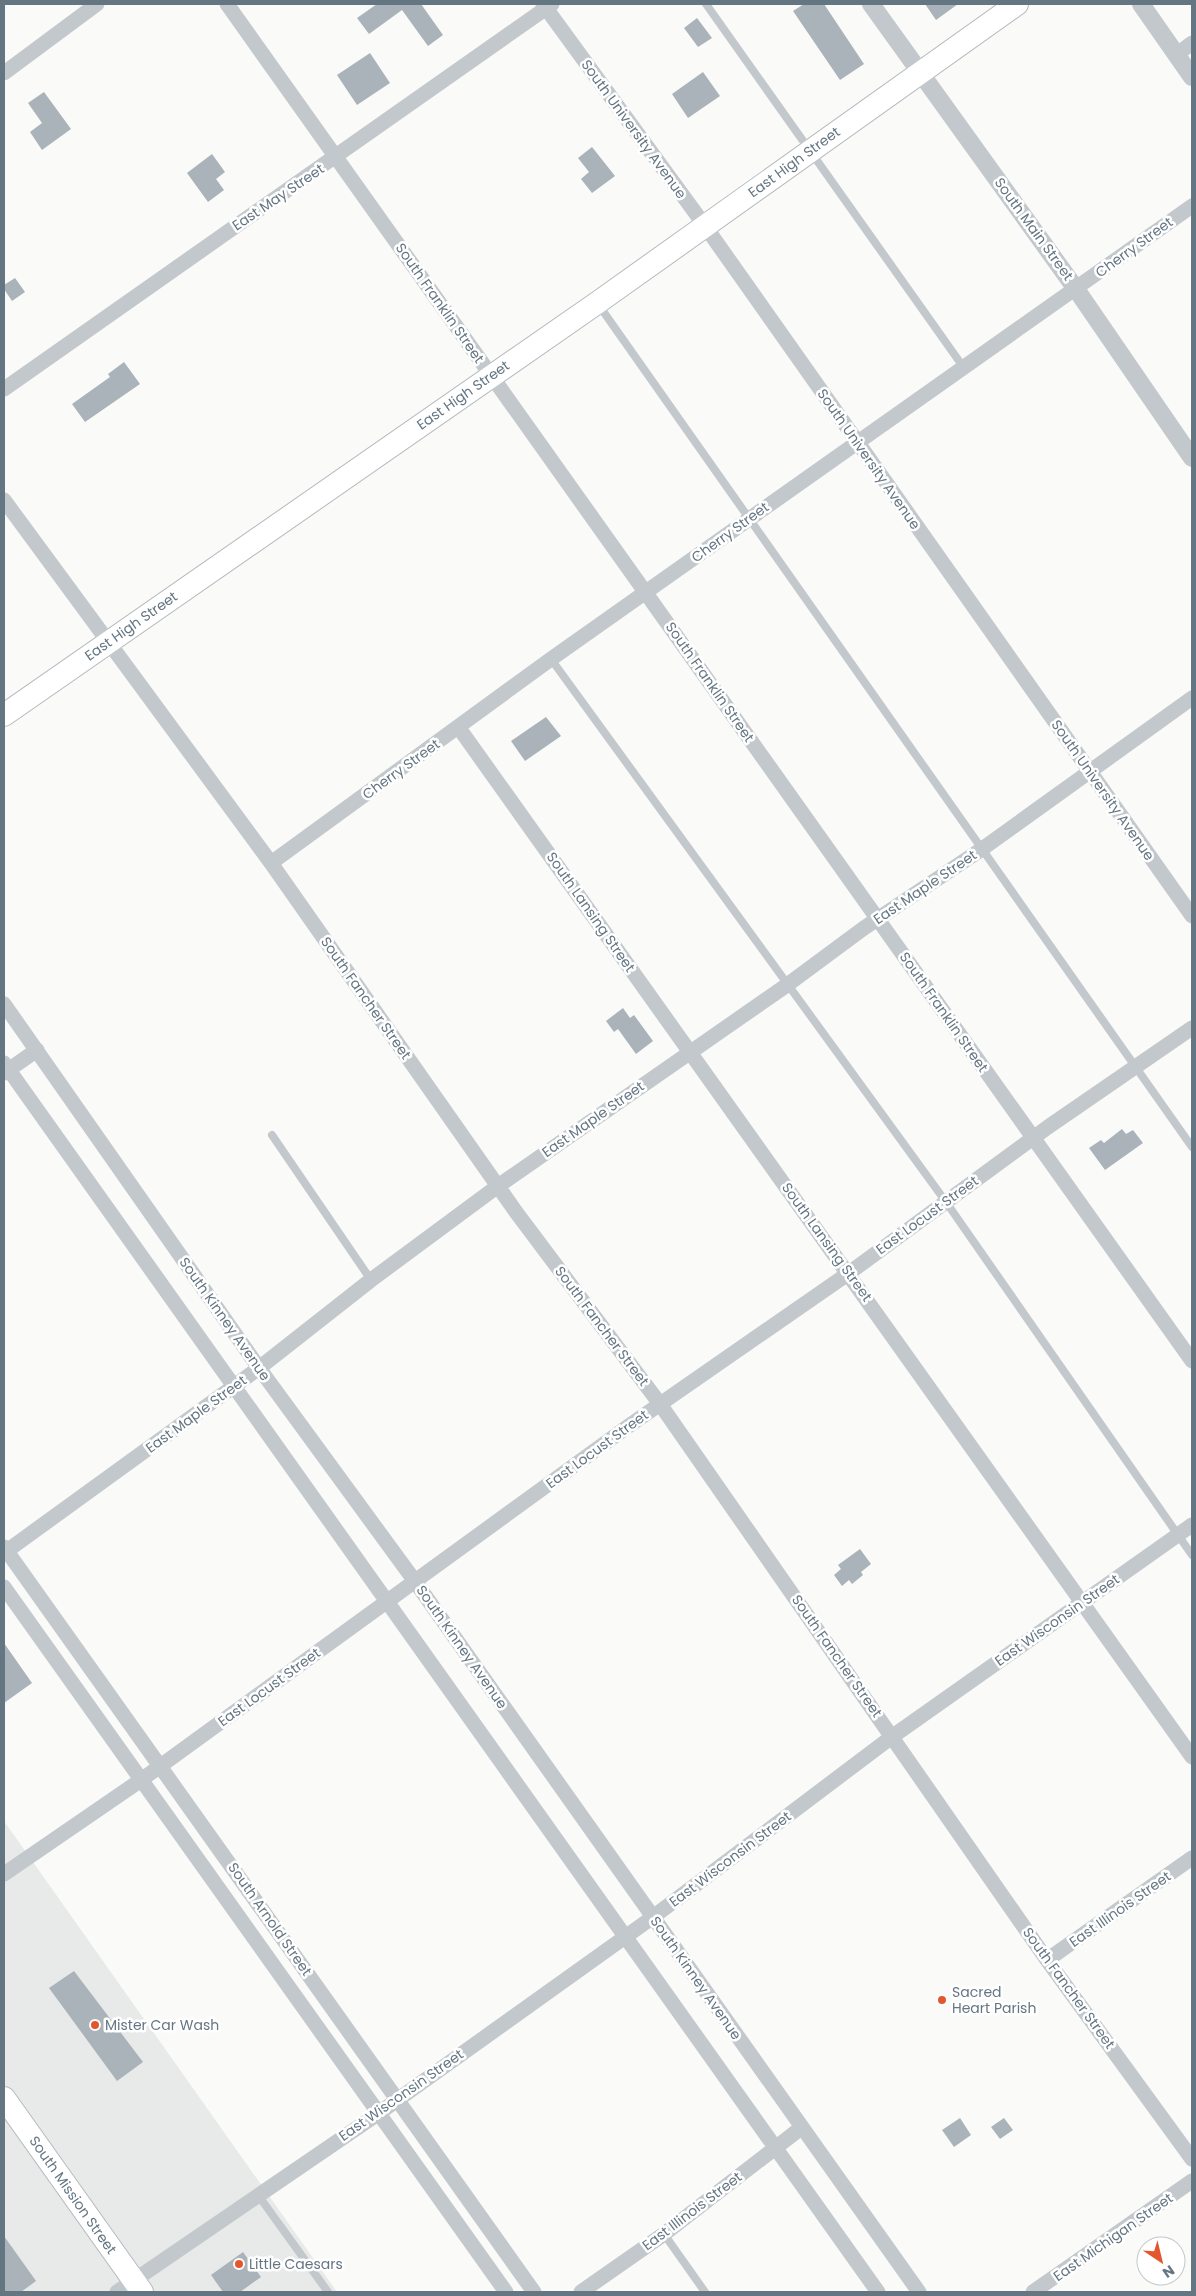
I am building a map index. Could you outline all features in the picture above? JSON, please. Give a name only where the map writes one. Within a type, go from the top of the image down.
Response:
[{"type":"main road","name":"East High Street","points":[[4,715],[597,303],[920,71],[1017,4]]},
{"type":"main road","name":"South Mission Street","points":[[4,2098],[131,2289]]},
{"type":"street","points":[[5,69],[97,4]]},
{"type":"street","name":"South Franklin Street","points":[[227,4],[878,918],[1032,1139],[1192,1361]]},
{"type":"street","name":"South Main Street","points":[[871,4],[1076,289],[1192,458]]},
{"type":"street","points":[[1141,4],[1192,77]]},
{"type":"street","name":"East May Street","points":[[4,389],[336,157],[547,5]]},
{"type":"street","name":"South University Avenue","points":[[547,5],[1192,916]]},
{"type":"street","points":[[1176,55],[1192,43]]},
{"type":"street","name":"Cherry Street","points":[[271,863],[748,518],[1192,206]]},
{"type":"street","name":"South Fancher Street","points":[[4,500],[271,863],[498,1186],[660,1404],[893,1736],[1047,1960],[1192,2159]]},
{"type":"street","name":"East Maple Street","points":[[5,1551],[259,1368],[371,1280],[498,1186],[787,985],[878,918],[982,849],[1192,698]]},
{"type":"street","name":"South Lansing Street","points":[[459,728],[849,1273],[1192,1758]]},
{"type":"street","name":"South Kinney Avenue","points":[[4,1004],[259,1368],[414,1580],[919,2292]]},
{"type":"street","name":"East Locust Street","points":[[4,1874],[141,1780],[414,1580],[660,1404],[849,1273],[1032,1139],[1192,1028]]},
{"type":"street","points":[[37,1050],[5,1068],[878,2292]]},
{"type":"street","name":"East Wisconsin Street","points":[[131,2289],[258,2195],[379,2112],[653,1917],[893,1736],[1192,1525]]},
{"type":"street","name":"South Arnold Street","points":[[5,1551],[534,2292]]},
{"type":"street","name":"South Arnold Street","points":[[4,1587],[506,2292]]},
{"type":"street","name":"East Illinois Street","points":[[1047,1960],[1192,1858]]},
{"type":"street","name":"East Illinois Street","points":[[581,2292],[664,2234],[801,2128]]},
{"type":"street","name":"East Michigan Street","points":[[1033,2292],[1192,2181]]},
{"type":"lane","points":[[706,4],[964,368]]},
{"type":"lane","points":[[597,303],[1192,1147]]},
{"type":"lane","points":[[551,659],[946,1202],[1192,1555]]},
{"type":"lane","points":[[272,1135],[371,1280]]},
{"type":"lane","points":[[258,2195],[328,2292]]},
{"type":"lane","points":[[664,2234],[705,2292]]},
{"type":"shaded area","points":[[4,1821],[337,2292],[4,2292]]},
{"type":"building","points":[[377,4],[421,4],[443,35],[428,46],[402,10],[369,34],[357,18]]},
{"type":"building","points":[[804,4],[824,4],[864,64],[840,80],[793,11]]},
{"type":"building","points":[[925,4],[958,4],[936,20]]},
{"type":"building","points":[[697,18],[712,38],[698,47],[684,28]]},
{"type":"building","points":[[370,53],[390,83],[357,105],[337,75]]},
{"type":"building","points":[[703,72],[720,96],[688,118],[672,94]]},
{"type":"building","points":[[44,92],[71,129],[42,150],[30,132],[42,123],[28,103]]},
{"type":"building","points":[[592,147],[615,176],[592,193],[581,179],[589,172],[578,158]]},
{"type":"building","points":[[212,154],[225,172],[216,179],[224,190],[208,202],[187,173]]},
{"type":"building","points":[[15,278],[25,292],[12,301],[4,289],[4,285]]},
{"type":"building","points":[[124,362],[140,384],[85,422],[72,404],[110,377],[108,374]]},
{"type":"building","points":[[546,717],[561,736],[525,761],[511,741]]},
{"type":"building","points":[[623,1008],[630,1018],[634,1015],[653,1041],[636,1054],[618,1029],[614,1032],[606,1021]]},
{"type":"building","points":[[1122,1129],[1126,1134],[1133,1130],[1143,1143],[1105,1170],[1089,1148],[1101,1140],[1104,1143]]},
{"type":"building","points":[[860,1549],[871,1564],[861,1572],[863,1575],[852,1584],[849,1580],[842,1586],[834,1575],[841,1569],[838,1565]]},
{"type":"building","points":[[4,1643],[32,1683],[4,1703]]},
{"type":"building","name":"Mister Car Wash","points":[[74,1971],[143,2062],[117,2081],[49,1988]]},
{"type":"building","points":[[960,2118],[971,2135],[954,2147],[942,2130]]},
{"type":"building","points":[[1004,2118],[1013,2130],[1000,2139],[991,2127]]},
{"type":"building","points":[[4,2236],[36,2281],[21,2292],[4,2292]]},
{"type":"building","name":"Little Caesars","points":[[243,2252],[261,2277],[240,2292],[223,2292],[211,2275]]},
{"type":"place","name":"Sacred Heart Parish","points":[[942,2000]]},
{"type":"place","name":"Mister Car Wash","points":[[95,2025]]},
{"type":"place","name":"Little Caesars","points":[[239,2264]]}]
